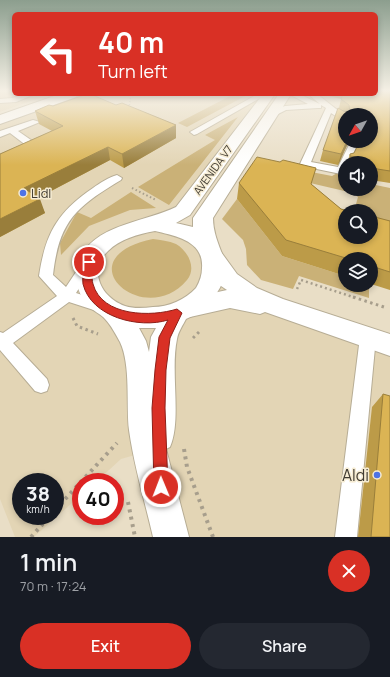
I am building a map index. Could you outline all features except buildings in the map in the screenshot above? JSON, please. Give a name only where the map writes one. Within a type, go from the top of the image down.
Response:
[{"type":"street","points":[[0,120],[14,115]]},
{"type":"street","name":"AVENIDA V7","points":[[143,226],[168,219],[183,211],[254,115]]},
{"type":"street","name":"AVENIDA V7","points":[[212,255],[203,230],[203,218],[272,115]]},
{"type":"street","points":[[171,537],[145,430],[141,376],[133,341],[110,310],[98,301],[91,292],[87,282],[89,262],[98,249],[110,238],[131,229],[143,226],[167,226],[188,232],[205,244],[230,280],[249,294],[275,306],[379,341]]},
{"type":"street","points":[[161,499],[159,408],[160,370],[164,337],[184,310],[200,299],[211,285],[215,270],[212,255]]},
{"type":"street","points":[[110,310],[132,318],[148,319],[163,318],[184,310],[230,299],[275,306]]},
{"type":"lane","points":[[194,132],[225,115]]},
{"type":"lane","points":[[326,115],[305,164],[341,171],[352,148]]},
{"type":"lane","points":[[0,134],[12,132],[36,122]]},
{"type":"lane","points":[[12,132],[38,149],[26,154]]},
{"type":"lane","points":[[110,310],[80,302],[67,296],[57,290],[46,276],[48,256],[53,236],[66,216],[79,203],[117,178]]},
{"type":"lane","points":[[41,385],[2,340],[67,296],[89,262]]},
{"type":"lane","points":[[346,537],[379,341]]},
{"type":"path","points":[[117,178],[158,202]]},
{"type":"path","points":[[296,292],[301,280],[387,308]]},
{"type":"path","points":[[191,340],[206,324]]},
{"type":"path","points":[[64,500],[121,438]]},
{"type":"path","points":[[183,443],[187,467],[213,537]]},
{"type":"path","points":[[31,537],[42,525]]},
{"type":"shaded area","points":[[14,115],[252,115],[169,219],[229,280],[390,345],[390,537],[171,537],[149,451],[121,459],[106,473],[72,473],[72,503],[64,510],[64,473],[12,473],[12,525],[47,525],[34,537],[15,537],[0,499],[0,120]]},
{"type":"shaded area","points":[[193,115],[209,115],[187,127],[178,123]]},
{"type":"shaded area","points":[[238,117],[169,205],[138,187],[215,140],[205,135]]},
{"type":"shaded area","points":[[351,148],[364,148],[354,156],[348,156]]},
{"type":"shaded area","points":[[306,171],[332,176],[338,173],[338,190],[280,176]]},
{"type":"shaded area","points":[[378,185],[390,188],[390,223],[378,220],[378,204],[356,204],[358,197],[357,196],[378,196]]},
{"type":"shaded area","points":[[131,192],[156,208],[130,210],[89,226],[61,255],[60,243],[77,212],[91,218]]},
{"type":"shaded area","points":[[237,199],[282,256],[338,274],[338,288],[299,276],[293,289],[261,280],[247,265],[246,249],[243,240],[222,219]]},
{"type":"shaded area","points":[[153,239],[170,242],[180,247],[190,260],[191,270],[187,280],[169,294],[151,298],[133,294],[120,286],[112,274],[114,261],[127,248]]},
{"type":"shaded area","points":[[350,292],[369,292],[369,298]]},
{"type":"place","name":"Lidl","points":[[23,193]]},
{"type":"place","name":"Aldi","points":[[377,475]]},
{"type":"route","points":[[89,262],[87,282],[91,292],[98,301],[107,308],[132,318],[163,318],[177,313],[164,337],[160,370],[159,408],[161,487]]}]
